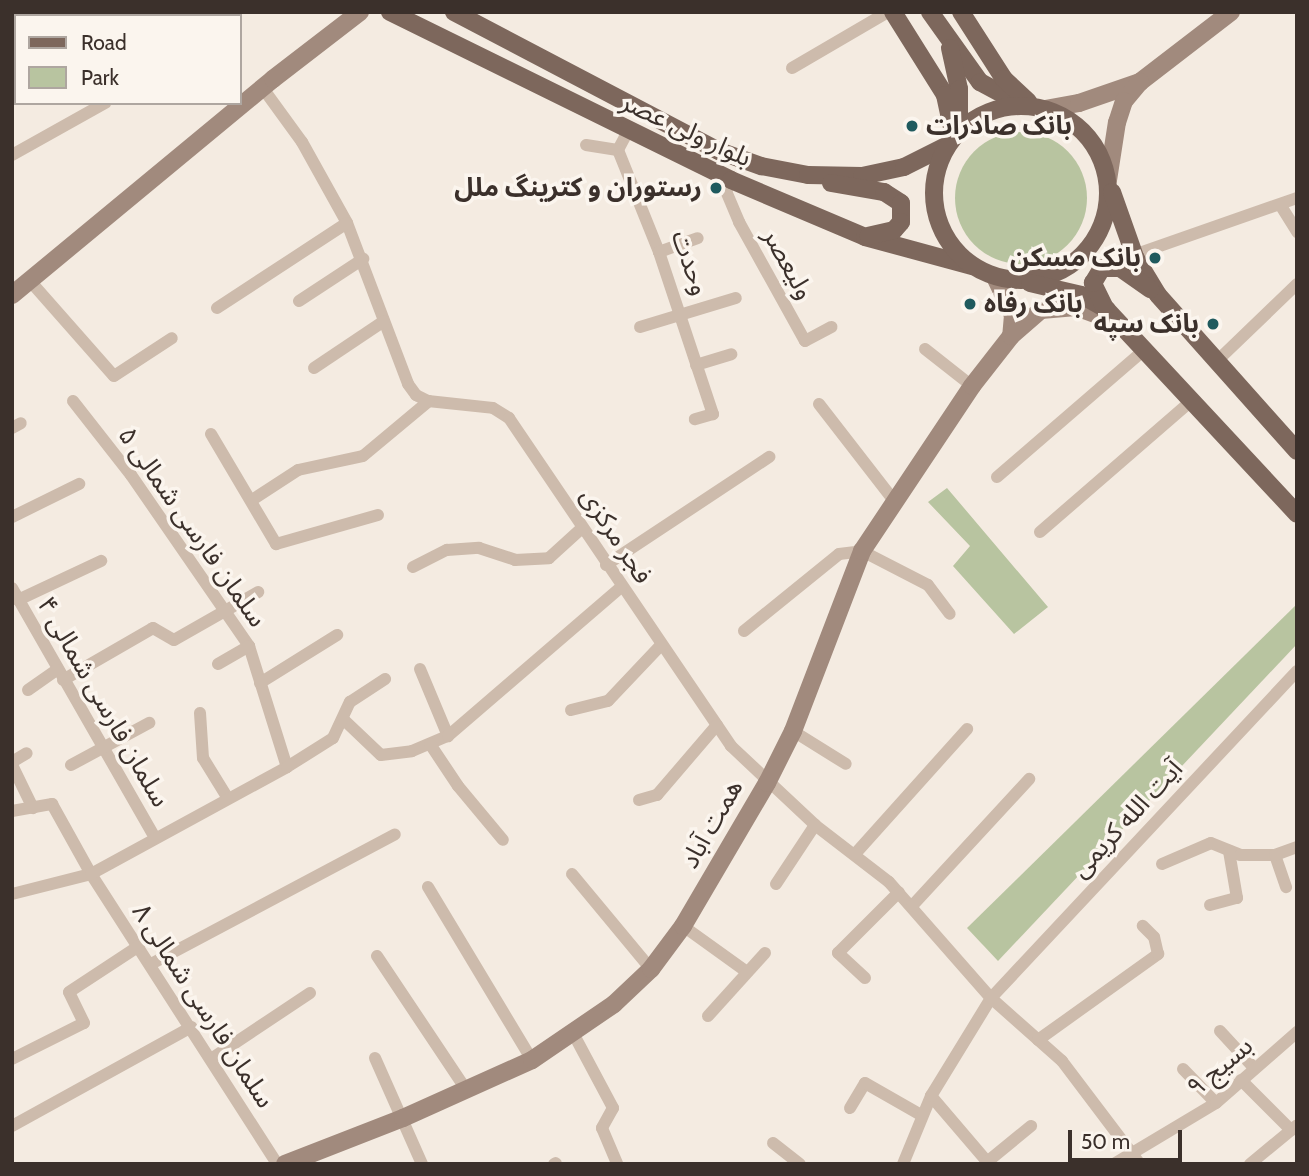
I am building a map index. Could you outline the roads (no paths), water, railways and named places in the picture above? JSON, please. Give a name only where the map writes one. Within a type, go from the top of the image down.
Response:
[{"type":"main road","points":[[242,104],[360,12]]},
{"type":"main road","name":"بلوار ولی عصر","points":[[390,12],[627,133],[731,180],[865,237],[972,266]]},
{"type":"main road","name":"بلوار ولی عصر","points":[[454,12],[719,150],[789,172],[877,173],[911,164],[951,141]]},
{"type":"main road","points":[[891,12],[946,95],[951,141]]},
{"type":"main road","points":[[930,12],[947,42],[986,87],[1075,124],[1090,138],[1134,255],[1158,295],[1297,451]]},
{"type":"main road","points":[[961,12],[1004,79],[1037,108]]},
{"type":"main road","points":[[1020,281],[1068,267],[1087,250],[1104,217],[1116,122],[1124,101],[1140,82],[1231,12]]},
{"type":"main road","points":[[947,42],[960,102],[951,141],[933,183],[933,204],[947,239],[972,266],[995,277],[1081,295],[1106,309]]},
{"type":"main road","points":[[951,141],[987,113],[1079,103],[1140,82]]},
{"type":"main road","points":[[12,295],[31,282],[241,105]]},
{"type":"main road","points":[[789,172],[884,192],[901,203],[901,222],[894,230],[865,237]]},
{"type":"main road","points":[[1158,295],[1120,268],[1108,266],[1097,272],[1093,283],[1106,309],[1297,514]]},
{"type":"main road","points":[[995,277],[1013,315],[1011,336]]},
{"type":"main road","name":"همت آباد","points":[[285,1164],[403,1118],[533,1060],[573,1033],[651,969],[683,926],[767,783],[793,731],[862,551],[972,386],[1011,336],[1033,314],[1052,307],[1089,310],[1119,323]]},
{"type":"street","points":[[792,68],[891,12]]},
{"type":"street","points":[[252,500],[298,470],[363,456],[429,401],[408,384],[363,259],[347,223],[302,142],[262,87]]},
{"type":"street","points":[[12,155],[101,105]]},
{"type":"street","points":[[586,145],[618,150],[627,133]]},
{"type":"street","name":"وحدت","points":[[618,150],[659,252],[713,414],[695,419]]},
{"type":"street","name":"ولیعصر","points":[[731,180],[726,191],[739,222],[805,341],[831,327]]},
{"type":"street","points":[[1134,255],[1281,206],[1297,198]]},
{"type":"street","points":[[1281,206],[1297,232]]},
{"type":"street","points":[[217,308],[347,223]]},
{"type":"street","points":[[659,252],[698,238]]},
{"type":"street","points":[[299,301],[363,259]]},
{"type":"street","points":[[31,282],[114,376],[172,338]]},
{"type":"street","points":[[1217,361],[1297,284]]},
{"type":"street","points":[[640,327],[736,299]]},
{"type":"street","points":[[314,368],[384,321]]},
{"type":"street","points":[[925,349],[972,386]]},
{"type":"street","points":[[996,477],[1144,350]]},
{"type":"street","points":[[696,365],[731,354]]},
{"type":"street","name":"سلمان فارسی شمالی ۵","points":[[72,401],[249,646],[287,767]]},
{"type":"street","name":"فجر مرکزی","points":[[429,401],[492,408],[509,418],[717,725],[767,783],[899,892],[991,998],[1062,1061],[1136,1159]]},
{"type":"street","points":[[1040,532],[1191,401]]},
{"type":"street","points":[[819,404],[894,502]]},
{"type":"street","points":[[211,433],[276,544],[378,515]]},
{"type":"street","points":[[607,565],[769,457]]},
{"type":"street","points":[[12,517],[79,484]]},
{"type":"street","points":[[413,567],[447,550],[479,548],[515,560],[549,558],[582,528]]},
{"type":"street","points":[[744,631],[839,554],[862,551],[928,586],[950,614]]},
{"type":"street","points":[[15,594],[100,561]]},
{"type":"street","points":[[343,719],[381,755],[430,744],[448,736],[621,587]]},
{"type":"street","points":[[28,690],[153,628],[174,640],[228,614],[258,592]]},
{"type":"street","name":"سلمان فارسی شمالی ۴","points":[[15,594],[155,838]]},
{"type":"street","points":[[260,683],[337,635]]},
{"type":"street","points":[[571,710],[608,701],[661,645]]},
{"type":"street","points":[[218,664],[249,646]]},
{"type":"street","points":[[420,668],[448,736]]},
{"type":"street","name":"آیت الله کریمی","points":[[931,1096],[991,998],[1297,671]]},
{"type":"street","points":[[12,894],[91,874],[227,797],[287,767],[333,737],[350,702],[385,678]]},
{"type":"street","points":[[200,713],[203,758],[227,797]]},
{"type":"street","points":[[71,765],[149,723]]},
{"type":"street","points":[[639,800],[657,795],[717,725]]},
{"type":"street","points":[[855,854],[967,729]]},
{"type":"street","points":[[793,731],[846,764]]},
{"type":"street","points":[[430,744],[458,786],[503,840]]},
{"type":"street","points":[[12,811],[33,808],[12,763],[27,753]]},
{"type":"street","points":[[912,906],[1029,779]]},
{"type":"street","name":"سلمان فارسی شمالی ۸","points":[[33,808],[52,804],[91,874],[277,1164]]},
{"type":"street","points":[[776,884],[815,825]]},
{"type":"street","points":[[151,964],[396,834]]},
{"type":"street","points":[[1162,864],[1211,843],[1240,855],[1275,855],[1297,847]]},
{"type":"street","points":[[1210,905],[1237,898],[1228,850]]},
{"type":"street","points":[[1275,855],[1286,887]]},
{"type":"street","points":[[572,874],[651,969]]},
{"type":"street","points":[[428,887],[533,1060]]},
{"type":"street","points":[[865,978],[838,953],[899,892]]},
{"type":"street","points":[[683,926],[747,972]]},
{"type":"street","points":[[1038,1040],[1158,954],[1154,937],[1143,926]]},
{"type":"street","points":[[12,1059],[84,1023],[69,992],[139,946]]},
{"type":"street","points":[[708,1016],[765,953]]},
{"type":"street","points":[[377,956],[467,1091]]},
{"type":"street","points":[[211,1059],[310,993]]},
{"type":"street","points":[[12,1126],[191,1027]]},
{"type":"street","points":[[1220,1031],[1254,1068]]},
{"type":"street","name":"بسیج ۹","points":[[1114,1164],[1136,1159],[1216,1102],[1297,1032]]},
{"type":"street","points":[[573,1033],[613,1108],[602,1128],[617,1164]]},
{"type":"street","points":[[375,1058],[422,1164]]},
{"type":"street","points":[[1183,1069],[1216,1102]]},
{"type":"street","points":[[1241,1080],[1294,1128],[1250,1164]]},
{"type":"street","points":[[850,1108],[865,1083],[921,1115]]},
{"type":"street","points":[[903,1164],[931,1096],[988,1163],[1031,1126]]},
{"type":"street","points":[[773,1143],[800,1164]]},
{"type":"place","name":"بانک صادرات","points":[[912,126]]},
{"type":"place","name":"رستوران و کترینگ ملل","points":[[716,188]]},
{"type":"place","name":"بانک مسکن","points":[[1155,258]]},
{"type":"place","name":"بانک رفاه","points":[[970,304]]},
{"type":"place","name":"بانک سپه","points":[[1213,324]]}]
